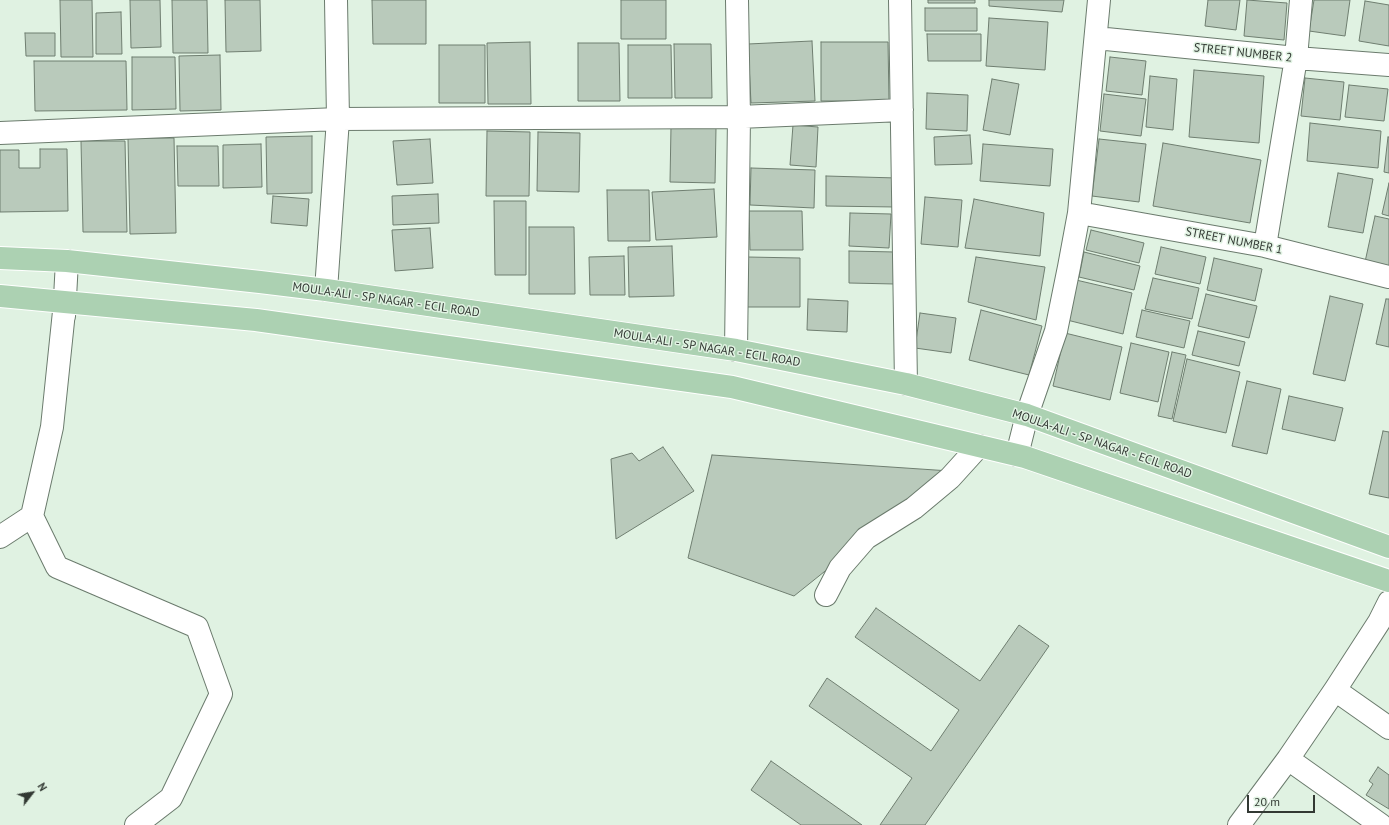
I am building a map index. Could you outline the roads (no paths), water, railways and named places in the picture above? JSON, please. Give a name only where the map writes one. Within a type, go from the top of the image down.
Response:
[{"type":"main road","name":"MOULA-ALI - SP NAGAR - ECIL ROAD","points":[[0,258],[67,261],[326,290],[736,350],[906,384],[1026,415],[1389,547]]},
{"type":"main road","points":[[0,296],[64,312],[256,320],[732,387],[1017,455],[1389,581]]},
{"type":"street","points":[[326,290],[338,119],[336,0]]},
{"type":"street","points":[[736,350],[739,117],[737,0]]},
{"type":"street","points":[[900,0],[906,384]]},
{"type":"street","points":[[1017,455],[1026,415],[1056,331],[1069,267],[1078,212],[1099,0]]},
{"type":"street","points":[[1265,246],[1296,58],[1301,0]]},
{"type":"street","name":"STREET NUMBER 2","points":[[1096,38],[1296,58],[1389,65]]},
{"type":"street","points":[[0,133],[338,119],[739,117],[902,110]]},
{"type":"street","name":"STREET NUMBER 1","points":[[1078,212],[1265,246],[1389,276]]},
{"type":"street","points":[[67,261],[64,312],[52,427],[32,516],[57,568],[197,627],[221,694],[171,798],[136,825]]},
{"type":"street","points":[[826,595],[840,568],[866,538],[914,508],[950,478],[979,446]]},
{"type":"street","points":[[0,537],[32,516]]},
{"type":"street","points":[[1238,825],[1288,759],[1335,690],[1384,626],[1389,602]]},
{"type":"street","points":[[1335,690],[1389,728]]},
{"type":"street","points":[[1288,759],[1381,825]]}]
